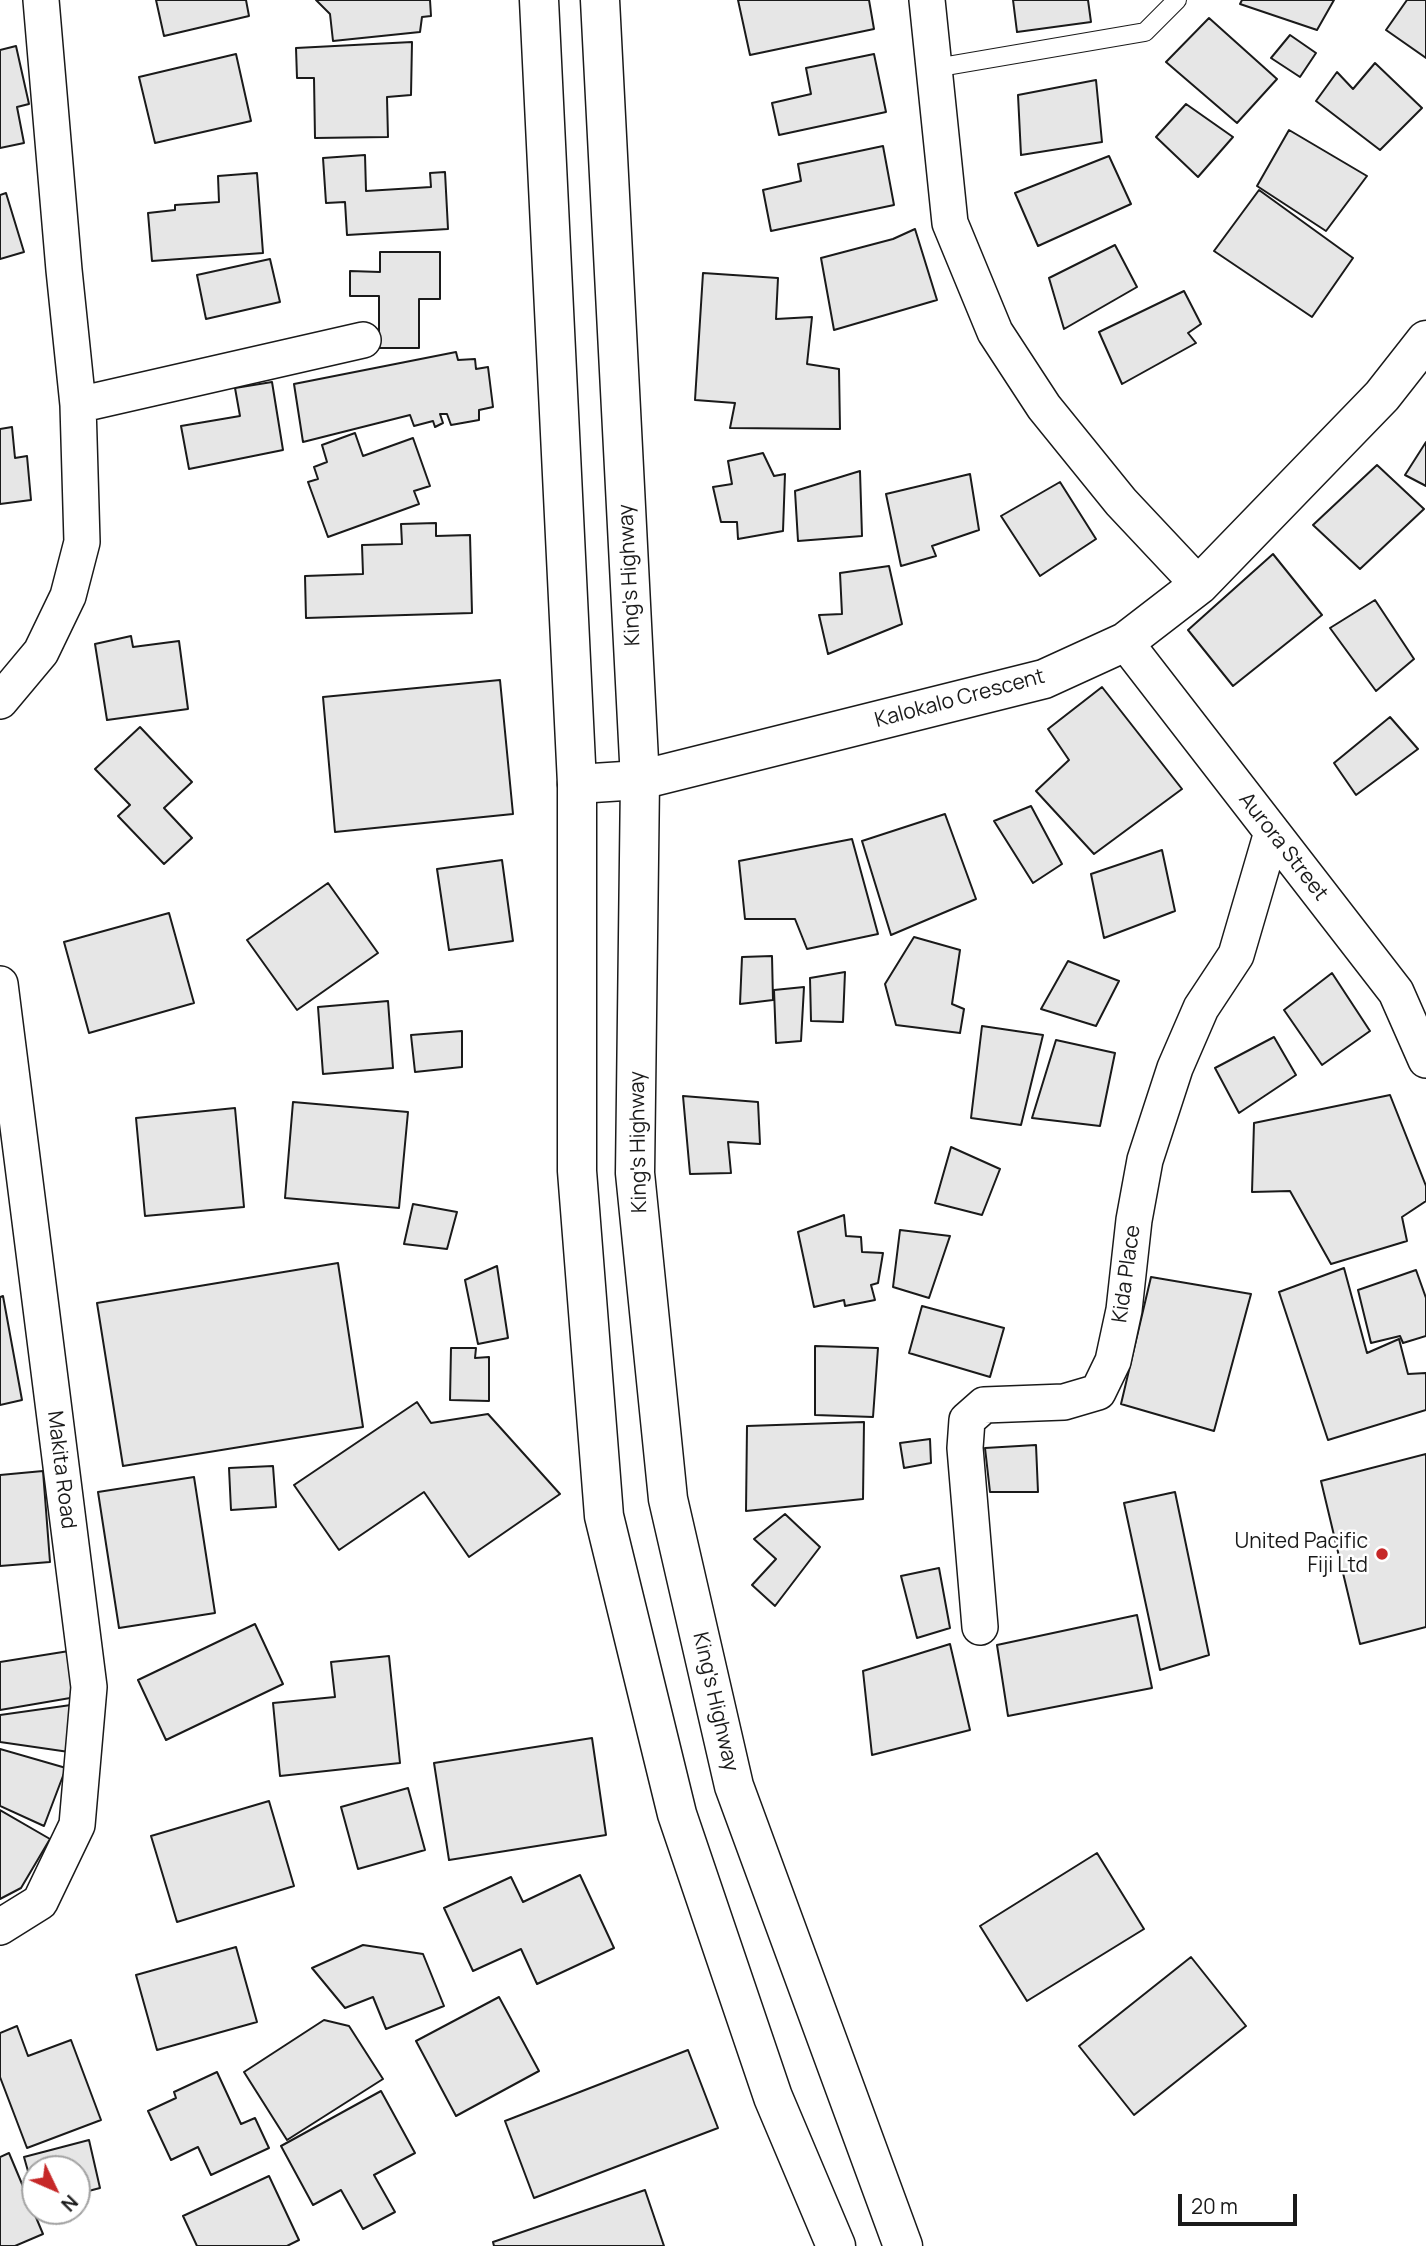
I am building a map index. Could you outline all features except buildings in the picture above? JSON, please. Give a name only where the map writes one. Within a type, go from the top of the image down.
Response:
[{"type":"main road","points":[[538,0],[577,784],[577,1171],[604,1516],[677,1814],[773,2097],[836,2246]]},
{"type":"main road","name":"King's Highway","points":[[600,0],[640,780],[635,1173],[668,1499],[734,1786],[903,2246]]},
{"type":"main road","name":"Kalokalo Crescent","points":[[577,784],[640,780],[1044,679],[1125,642],[1199,585],[1382,396],[1426,340]]},
{"type":"street","points":[[0,701],[41,652],[68,596],[82,542],[78,405],[41,0]]},
{"type":"street","points":[[927,0],[950,223],[995,332],[1044,407],[1121,502],[1199,585]]},
{"type":"street","points":[[78,405],[363,340]]},
{"type":"street","name":"Aurora Street","points":[[1125,642],[1396,992],[1426,1060]]},
{"type":"street","name":"Kida Place","points":[[980,1628],[965,1448],[967,1420],[984,1405],[1063,1402],[1098,1392],[1113,1361],[1124,1310],[1134,1220],[1145,1160],[1175,1068],[1201,1008],[1236,955],[1272,832]]},
{"type":"street","name":"Makita Road","points":[[0,984],[89,1686],[77,1825],[40,1902],[0,1927]]},
{"type":"lane","points":[[935,68],[1146,32],[1177,0]]},
{"type":"place","name":"United Pacific Fiji Ltd","points":[[1382,1554]]}]
